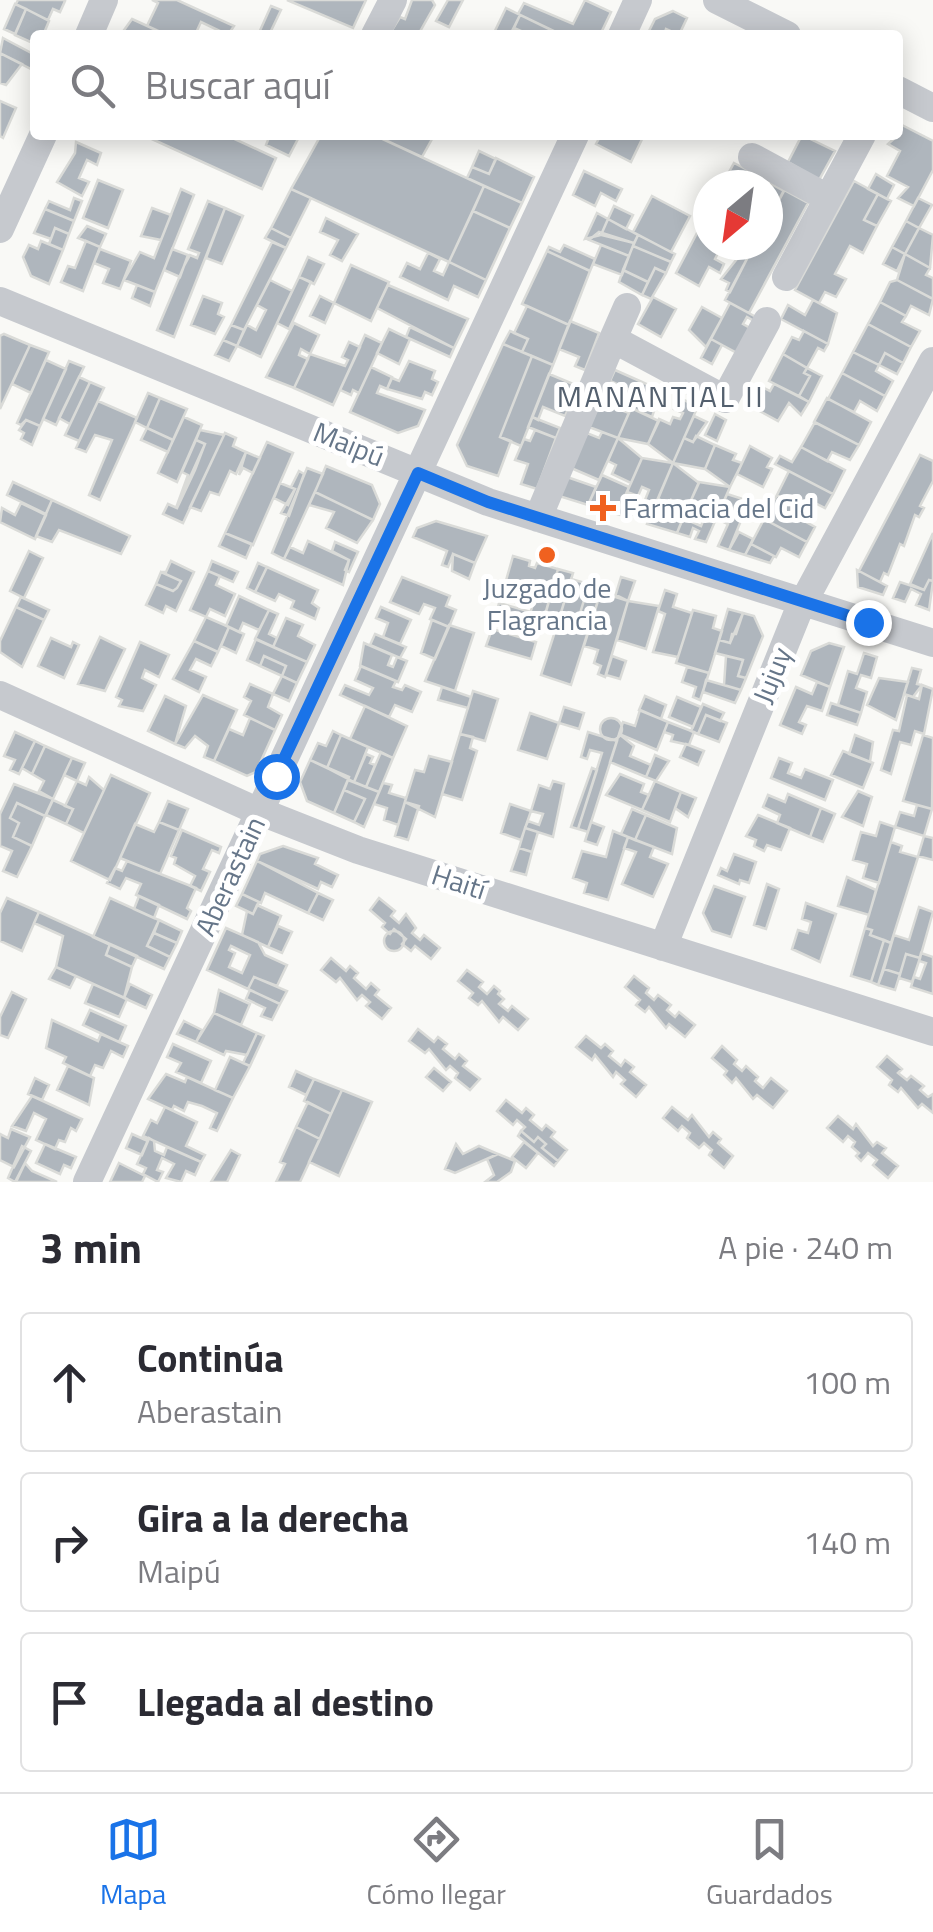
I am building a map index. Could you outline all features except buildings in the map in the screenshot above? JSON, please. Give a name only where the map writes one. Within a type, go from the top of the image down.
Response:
[{"type":"street","points":[[90,30],[104,0]]},
{"type":"street","points":[[378,30],[393,0]]},
{"type":"street","points":[[624,30],[638,0]]},
{"type":"street","points":[[717,0],[777,30]]},
{"type":"street","points":[[903,93],[933,108]]},
{"type":"street","points":[[0,229],[41,140]]},
{"type":"street","name":"Aberastain","points":[[87,1182],[574,140]]},
{"type":"street","points":[[786,276],[859,140]]},
{"type":"street","points":[[752,157],[828,198]]},
{"type":"street","name":"Maipú","points":[[0,300],[418,473],[538,518],[933,643]]},
{"type":"street","points":[[538,518],[627,307]]},
{"type":"street","points":[[613,339],[725,399],[767,321]]},
{"type":"street","name":"Jujuy","points":[[663,946],[803,602],[933,361]]},
{"type":"street","name":"Haití","points":[[0,695],[260,811],[358,850],[933,1032]]},
{"type":"place","name":"Farmacia del Cid","points":[[603,508]]},
{"type":"place","name":"Juzgado de Flagrancia","points":[[547,555]]},
{"type":"district","name":"MANANTIAL II","points":[[661,397]]},
{"type":"route","points":[[276,776],[418,473],[488,502],[868,622]]}]
